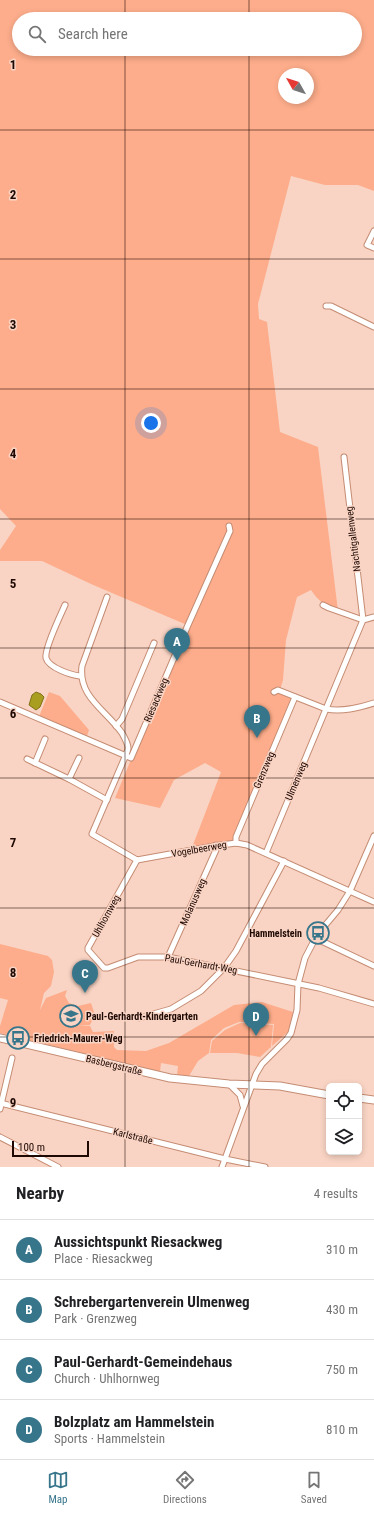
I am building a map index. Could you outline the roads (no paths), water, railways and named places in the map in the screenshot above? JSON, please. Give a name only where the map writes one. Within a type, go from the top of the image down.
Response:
[{"type":"main road","name":"Basbergstraße","points":[[0,1038],[150,1074],[184,1080],[280,1086],[326,1094]]},
{"type":"main road","points":[[362,1098],[374,1100]]},
{"type":"street","points":[[374,231],[367,245],[374,248]]},
{"type":"street","points":[[326,306],[331,306],[374,327]]},
{"type":"street","name":"Nachtigallenweg","points":[[344,457],[363,620]]},
{"type":"street","name":"Riesackweg","points":[[137,860],[92,834],[125,757],[131,758],[135,750],[230,531],[229,526]]},
{"type":"street","points":[[0,702],[125,757],[128,747],[124,737],[116,726],[92,701],[80,676],[82,666],[107,597]]},
{"type":"street","points":[[323,604],[329,608],[363,620],[374,617]]},
{"type":"street","points":[[66,605],[51,638],[46,658],[49,663],[65,672],[80,676]]},
{"type":"street","name":"Ulmenweg","points":[[266,853],[363,620]]},
{"type":"street","points":[[116,726],[122,719],[154,643]]},
{"type":"street","points":[[274,692],[278,690],[326,709],[334,710],[347,710],[374,702]]},
{"type":"street","name":"Grenzweg","points":[[236,843],[236,837],[295,697]]},
{"type":"street","points":[[35,763],[45,740]]},
{"type":"street","points":[[69,779],[79,758]]},
{"type":"street","points":[[27,760],[69,779],[107,800]]},
{"type":"street","points":[[222,1167],[252,1084],[262,1064],[281,1046],[291,1033],[297,1010],[298,984],[305,958],[315,938],[338,910],[350,891],[374,836]]},
{"type":"street","name":"Vogelbeerweg","points":[[137,860],[216,845],[236,843],[247,845],[266,853],[374,902]]},
{"type":"street","name":"Molanusweg","points":[[168,957],[216,850],[216,845]]},
{"type":"street","name":"Uhlhornweg","points":[[104,968],[88,948],[137,860]]},
{"type":"street","points":[[139,1018],[172,1009],[201,991],[224,968],[236,951],[284,861]]},
{"type":"street","points":[[315,938],[374,966]]},
{"type":"street","name":"Paul-Gerhardt-Weg","points":[[104,968],[108,968],[138,957],[168,957],[334,992],[374,1004]]},
{"type":"street","points":[[1,1105],[12,1058]]},
{"type":"street","points":[[229,1084],[240,1095],[243,1110]]},
{"type":"street","name":"Karlstraße","points":[[1,1105],[225,1159],[265,1167]]},
{"type":"street","points":[[0,1137],[58,1167]]},
{"type":"place","name":"Aussichtspunkt Riesackweg","points":[[177,661]]},
{"type":"place","name":"Schrebergartenverein Ulmenweg","points":[[257,738]]},
{"type":"place","name":"Hammelstein","points":[[318,933]]},
{"type":"place","name":"Paul-Gerhardt-Gemeindehaus","points":[[85,993]]},
{"type":"place","name":"Paul-Gerhardt-Kindergarten","points":[[71,1016]]},
{"type":"place","name":"Bolzplatz am Hammelstein","points":[[256,1036]]},
{"type":"place","name":"Friedrich-Maurer-Weg","points":[[18,1038]]}]
